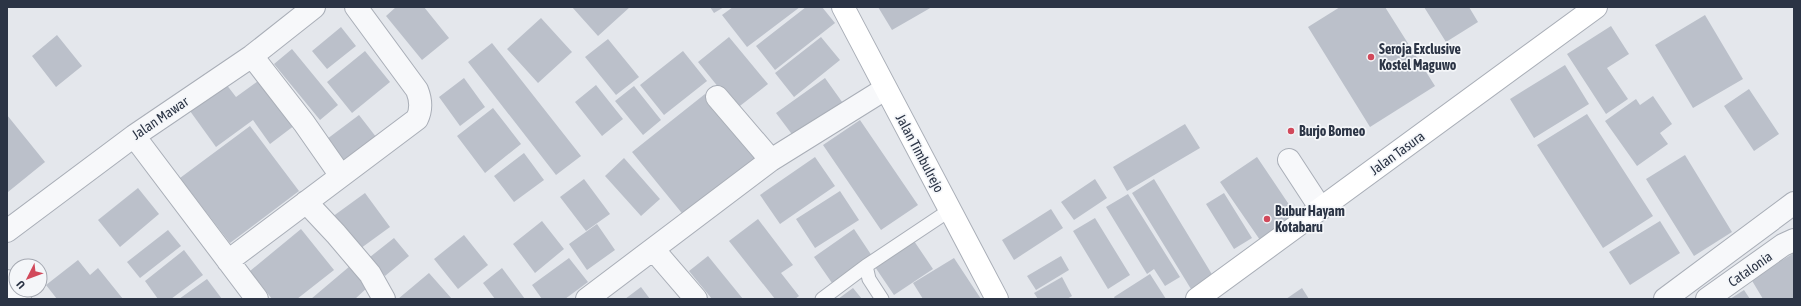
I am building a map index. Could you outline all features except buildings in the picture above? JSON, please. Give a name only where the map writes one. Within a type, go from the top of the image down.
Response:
[{"type":"street","name":"Jalan Mawar","points":[[7,231],[134,136],[252,56],[314,7]]},
{"type":"street","points":[[228,261],[417,119],[421,106],[417,90],[356,7]]},
{"type":"street","name":"Jalan Timbulrejo","points":[[843,7],[997,299]]},
{"type":"street","name":"Jalan Tasura","points":[[1197,299],[1595,7]]},
{"type":"street","points":[[252,56],[304,123],[341,176]]},
{"type":"street","points":[[587,299],[771,160],[885,89]]},
{"type":"street","points":[[717,97],[771,160]]},
{"type":"street","points":[[134,136],[257,299]]},
{"type":"street","points":[[1289,160],[1320,209]]},
{"type":"street","points":[[306,202],[370,274],[384,299]]},
{"type":"street","points":[[1665,299],[1794,203]]},
{"type":"street","name":"Catalonia","points":[[1707,299],[1783,245],[1794,240]]},
{"type":"street","points":[[653,249],[696,299]]},
{"type":"street","points":[[7,281],[20,299]]},
{"type":"lane","points":[[822,299],[866,266],[950,210]]},
{"type":"lane","points":[[866,266],[869,279],[882,299]]},
{"type":"place","name":"Seroja Exclusive Kostel Maguwo","points":[[1371,57]]},
{"type":"place","name":"Burjo Borneo","points":[[1291,131]]},
{"type":"place","name":"Bubur Hayam Kotabaru","points":[[1267,219]]}]
